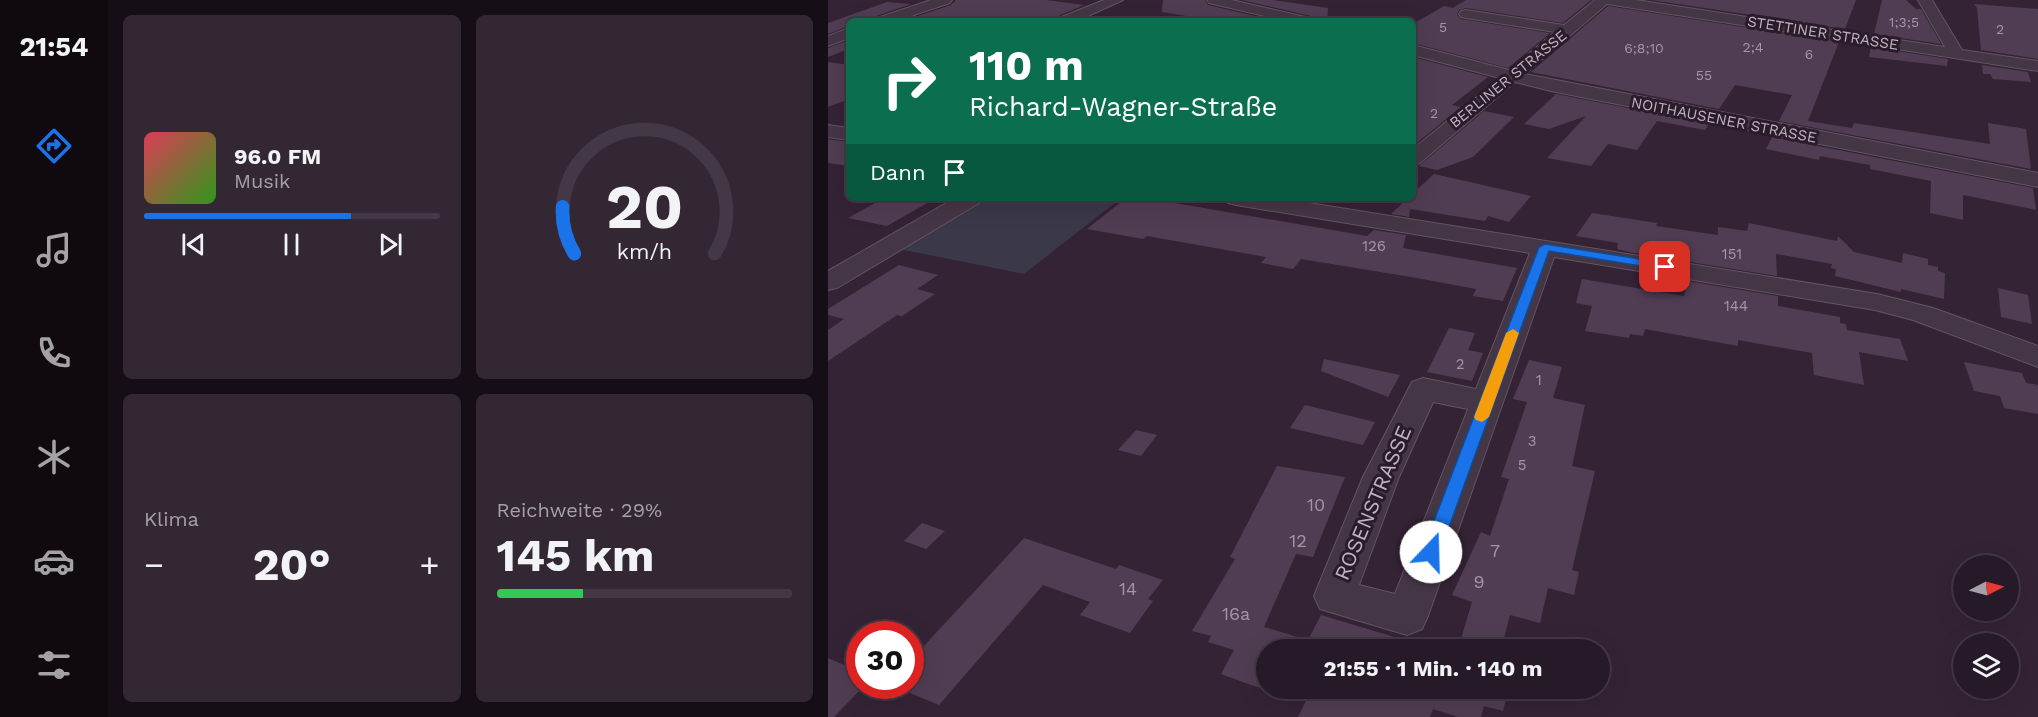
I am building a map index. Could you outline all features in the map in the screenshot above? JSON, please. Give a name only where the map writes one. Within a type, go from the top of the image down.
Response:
[{"type":"street","points":[[891,18],[945,0]]},
{"type":"street","points":[[1071,18],[1116,0]]},
{"type":"street","points":[[1214,0],[1292,18]]},
{"type":"street","name":"BERLINER STRASSE","points":[[1416,156],[1604,0]]},
{"type":"street","name":"STETTINER STRASSE","points":[[1608,0],[2038,66]]},
{"type":"street","points":[[1925,0],[1957,54]]},
{"type":"street","points":[[1738,20],[1748,7]]},
{"type":"street","points":[[1466,14],[1568,30]]},
{"type":"street","points":[[828,41],[846,34]]},
{"type":"street","name":"NOITHAUSENER STRASSE","points":[[1416,51],[1511,76],[1628,102],[2038,180]]},
{"type":"street","points":[[1423,128],[1443,133]]},
{"type":"street","points":[[828,131],[846,134]]},
{"type":"street","points":[[828,282],[966,201]]},
{"type":"street","points":[[1254,201],[1545,247],[1900,308],[1952,323],[2038,357]]},
{"type":"street","points":[[1347,217],[1365,201]]},
{"type":"street","name":"ROSENSTRASSE","points":[[1487,402],[1423,389],[1381,477],[1334,596],[1407,616],[1545,247]]},
{"type":"shaded area","points":[[972,201],[1117,201],[1024,274],[894,248]]},
{"type":"building","points":[[956,0],[1046,0],[1084,5],[1057,18],[912,18],[951,5]]},
{"type":"building","points":[[1163,0],[1205,0],[1208,5],[1263,18],[1199,18],[1162,12]]},
{"type":"building","points":[[1242,0],[1273,0],[1328,8],[1327,18],[1312,18]]},
{"type":"building","points":[[1466,0],[1591,0],[1563,23],[1466,8],[1459,10],[1457,15],[1461,19],[1550,33],[1508,68],[1416,44],[1416,22],[1444,6],[1453,8]]},
{"type":"building","points":[[1651,0],[1856,0],[1845,29]]},
{"type":"building","points":[[1882,0],[1906,0],[1916,9],[1921,9],[1941,44],[1874,34]]},
{"type":"building","points":[[887,2],[911,4],[875,18],[846,18],[846,27],[828,34],[828,23]]},
{"type":"building","points":[[1974,4],[2038,9],[2038,59],[1981,50],[1977,8]]},
{"type":"building","points":[[1608,6],[1839,42],[1808,121],[1852,128],[1854,123],[1990,144],[1988,123],[2026,129],[2031,169],[1779,121],[1792,95],[1735,85],[1719,109],[1531,72]]},
{"type":"building","points":[[846,41],[846,50],[828,57],[828,48]]},
{"type":"building","points":[[1871,47],[1948,59],[1947,66],[1869,57]]},
{"type":"building","points":[[1416,58],[1488,77],[1452,105],[1461,107],[1416,144]]},
{"type":"building","points":[[828,62],[846,65],[846,100],[828,107]]},
{"type":"building","points":[[1982,65],[2028,72],[2031,82],[1993,79],[1990,74],[1983,74]]},
{"type":"building","points":[[1556,94],[1709,124],[1705,130],[1657,121],[1637,150],[1608,144],[1591,166],[1547,158],[1586,116],[1549,129],[1524,124]]},
{"type":"building","points":[[1484,111],[1514,117],[1473,157],[1437,170],[1419,166]]},
{"type":"building","points":[[1772,137],[2033,188],[2036,210],[1963,195],[1963,220],[1930,213],[1931,181],[1870,169],[1870,165],[1820,156],[1819,160],[1766,149]]},
{"type":"building","points":[[828,139],[846,142],[846,166],[828,163]]},
{"type":"building","points":[[1434,174],[1531,196],[1509,222],[1488,216],[1485,221],[1410,209],[1409,217],[1391,214],[1405,201],[1416,201],[1416,190]]},
{"type":"building","points":[[879,201],[931,201],[887,226],[848,218]]},
{"type":"building","points":[[1122,201],[1158,201],[1367,236],[1374,230],[1406,235],[1403,248],[1517,268],[1503,301],[1473,296],[1476,289],[1411,277],[1301,259],[1293,269],[1261,263],[1266,257],[1147,236],[1143,239],[1087,229]]},
{"type":"building","points":[[1592,213],[1718,235],[1718,227],[1747,231],[1749,223],[1837,241],[1838,236],[1854,252],[1902,263],[1903,253],[1928,259],[1928,265],[1938,267],[1938,271],[1945,273],[1944,299],[1901,289],[1901,292],[1835,276],[1836,269],[1831,268],[1832,264],[1776,254],[1777,276],[1617,249],[1618,243],[1576,236]]},
{"type":"building","points":[[899,265],[938,275],[917,289],[935,294],[902,316],[897,315],[828,361],[828,330],[844,319],[828,315],[828,309]]},
{"type":"building","points":[[1582,279],[1684,296],[1687,281],[1778,296],[1778,306],[1840,317],[1840,323],[1846,324],[1847,330],[1900,339],[1908,361],[1859,352],[1864,385],[1814,375],[1812,353],[1738,340],[1738,346],[1645,329],[1643,336],[1630,334],[1629,338],[1585,331],[1592,306],[1576,303]]},
{"type":"building","points":[[1998,288],[2028,295],[2032,324],[2001,317]]},
{"type":"building","points":[[1449,328],[1475,333],[1468,350],[1483,353],[1472,381],[1427,372]]},
{"type":"building","points":[[1324,359],[1400,375],[1388,397],[1321,371]]},
{"type":"building","points":[[1529,360],[1562,367],[1553,398],[1585,405],[1572,466],[1595,471],[1572,570],[1579,572],[1574,595],[1548,588],[1540,623],[1510,615],[1504,639],[1461,639],[1472,602],[1452,595],[1481,532],[1490,536],[1509,479],[1501,477],[1527,402],[1513,399]]},
{"type":"building","points":[[1964,362],[2022,373],[2026,383],[2038,385],[2038,414],[2004,408],[2000,396],[1974,391]]},
{"type":"building","points":[[1305,405],[1375,422],[1363,445],[1290,428]]},
{"type":"building","points":[[1136,430],[1157,435],[1141,456],[1118,450]]},
{"type":"building","points":[[1277,466],[1345,477],[1313,557],[1296,554],[1264,627],[1305,639],[1256,639],[1256,686],[1221,674],[1234,650],[1208,642],[1211,636],[1192,631],[1235,559],[1230,557]]},
{"type":"building","points":[[922,523],[945,531],[926,549],[904,541]]},
{"type":"building","points":[[1024,538],[1116,569],[1119,565],[1163,580],[1148,599],[1153,601],[1130,633],[1080,615],[1090,602],[1043,585],[939,705],[924,699],[924,646]]},
{"type":"building","points":[[1321,615],[1401,639],[1309,639]]},
{"type":"building","points":[[828,658],[846,666],[846,699],[851,699],[834,717],[828,717]]},
{"type":"building","points":[[1299,699],[1506,699],[1503,711],[1484,706],[1481,717],[1458,717],[1433,709],[1430,717],[1298,717],[1306,701]]},
{"type":"slow traffic","points":[[1482,417],[1513,333]]},
{"type":"route","points":[[1431,552],[1545,247],[1665,267]]}]
